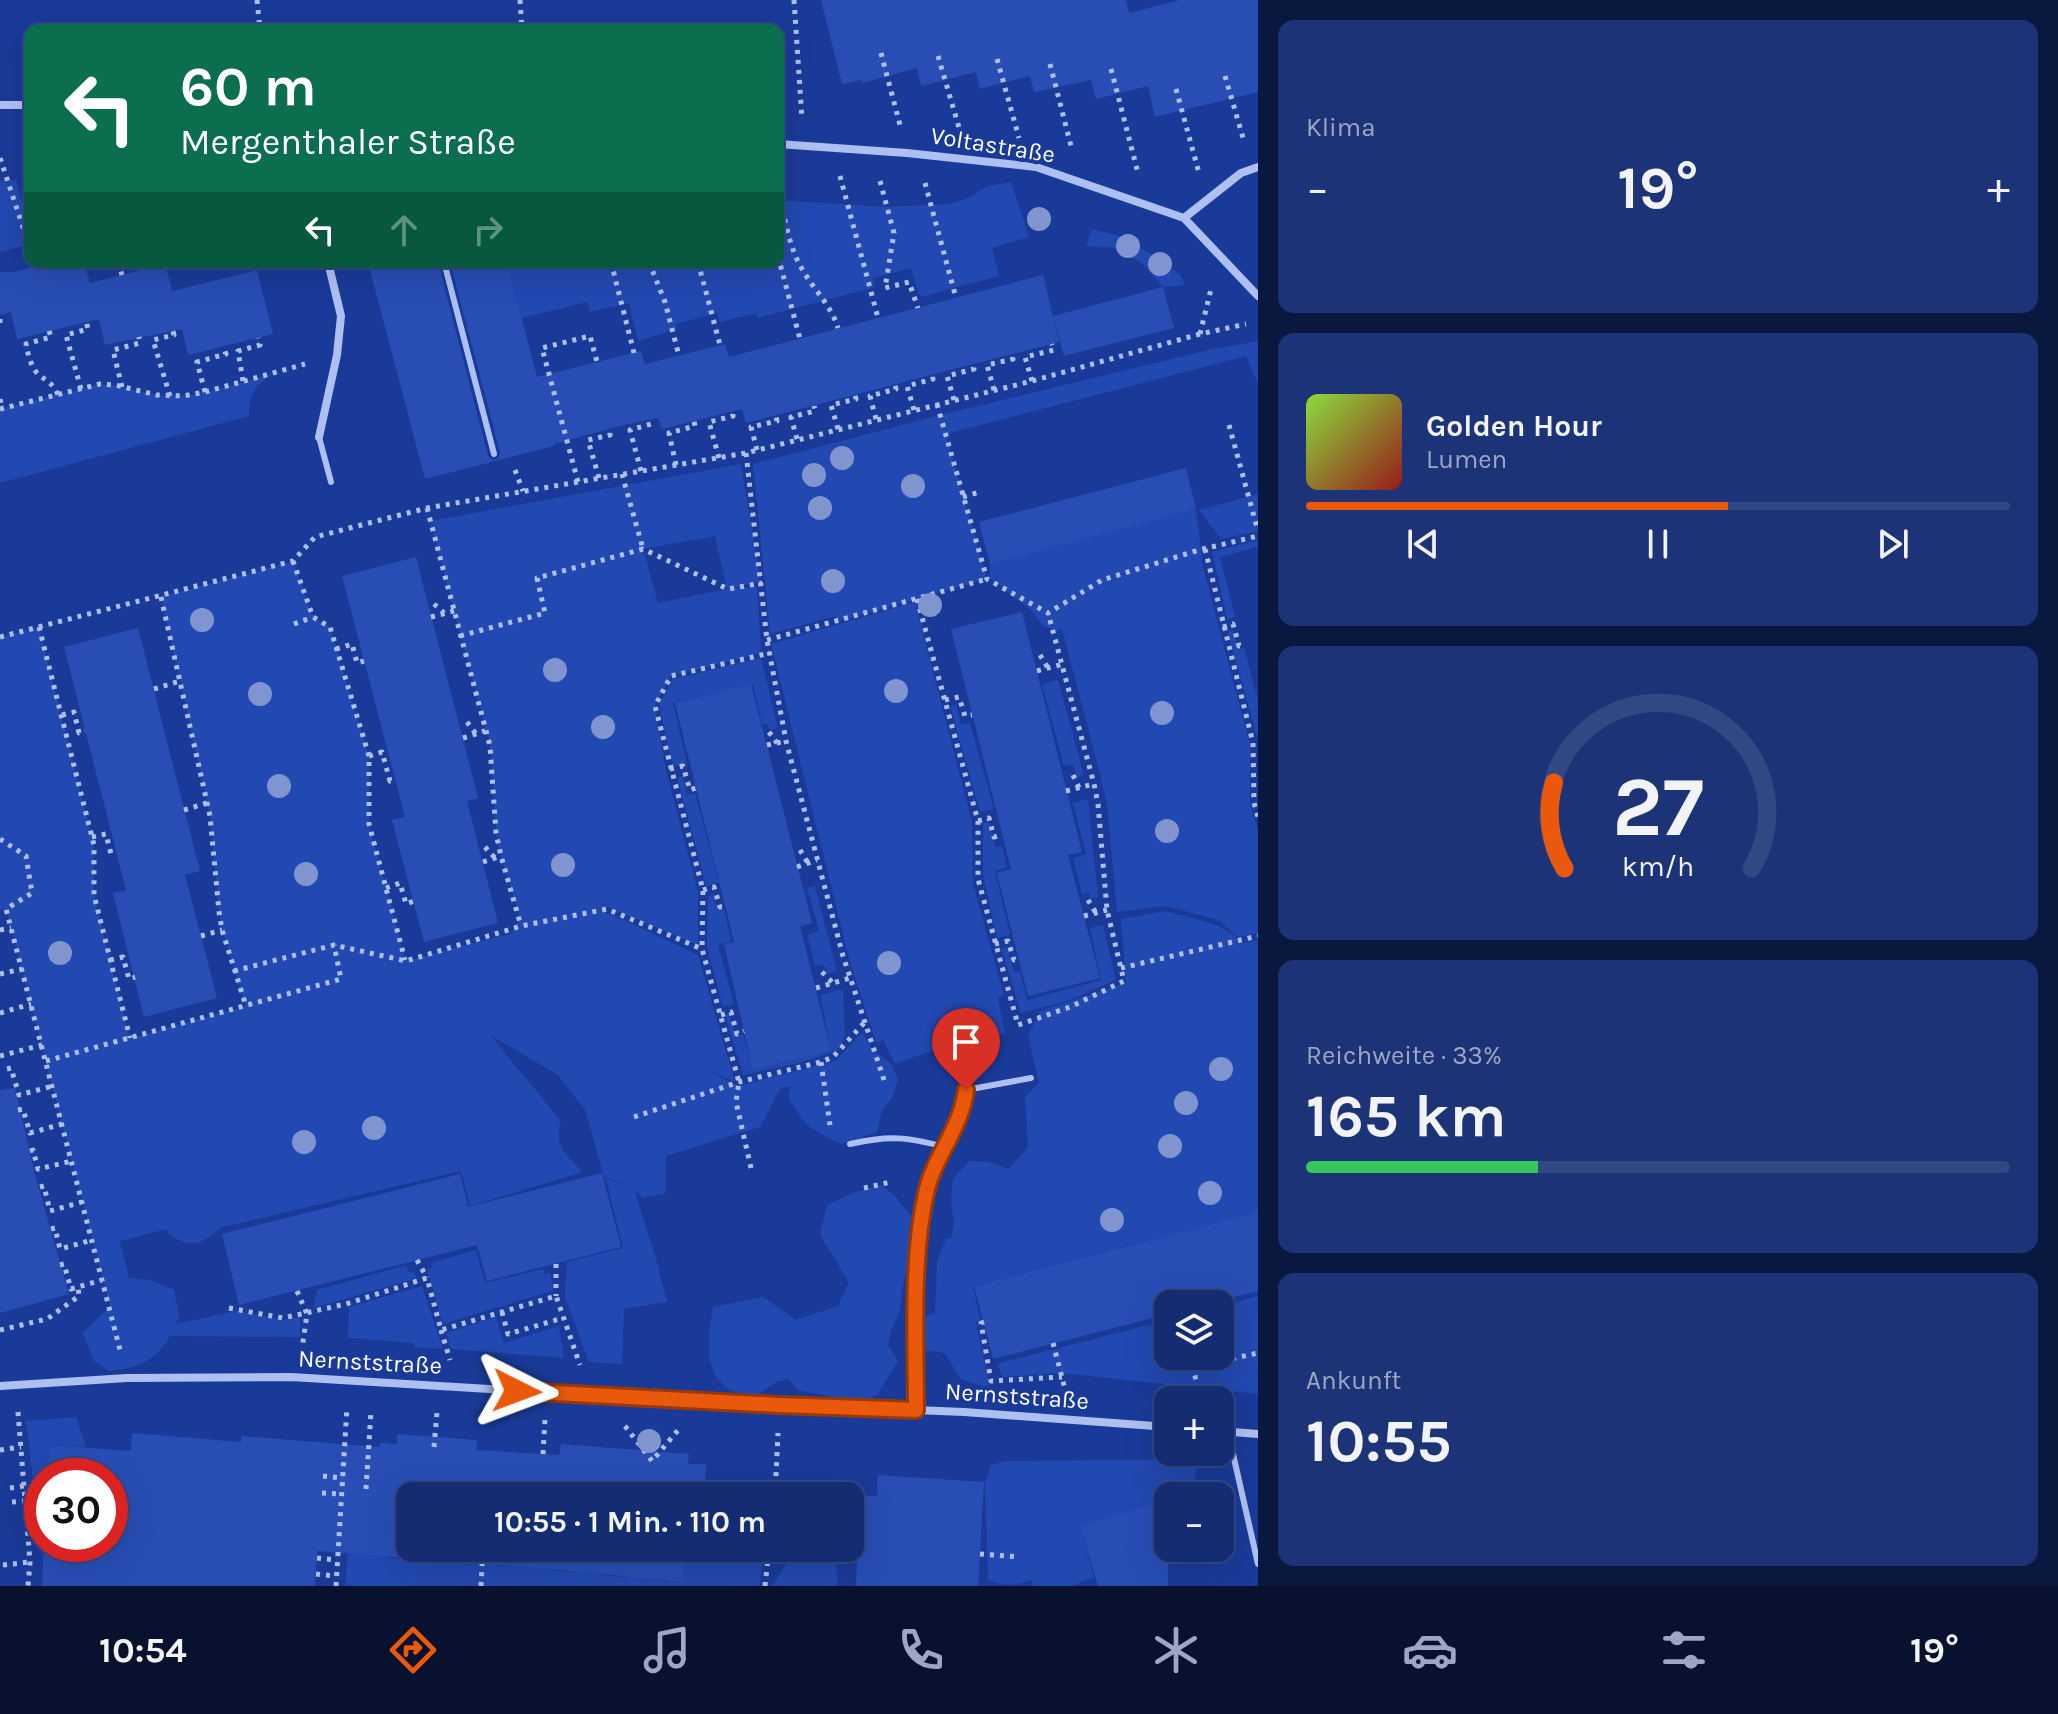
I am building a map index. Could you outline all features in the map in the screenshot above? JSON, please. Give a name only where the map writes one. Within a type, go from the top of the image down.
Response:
[{"type":"street","points":[[0,105],[24,105]]},
{"type":"street","name":"Voltastraße","points":[[784,144],[1027,166],[1081,182],[1184,218],[1258,296]]},
{"type":"street","points":[[1184,218],[1241,173],[1255,168]]},
{"type":"street","points":[[319,437],[337,355],[341,316],[329,268]]},
{"type":"street","points":[[916,1410],[918,1262],[925,1196],[962,1112],[966,1090]]},
{"type":"street","name":"Nernststraße","points":[[0,1386],[127,1378],[297,1378],[916,1410],[1154,1426]]},
{"type":"street","points":[[1234,1433],[1258,1434]]},
{"type":"lane","points":[[446,268],[494,454]]},
{"type":"lane","points":[[319,437],[331,482]]},
{"type":"lane","points":[[966,1090],[1031,1078]]},
{"type":"lane","points":[[850,1144],[904,1137],[945,1147]]},
{"type":"lane","points":[[1233,1466],[1258,1564]]},
{"type":"path","points":[[257,0],[259,24]]},
{"type":"path","points":[[520,0],[522,24]]},
{"type":"path","points":[[794,0],[804,146]]},
{"type":"path","points":[[881,53],[907,153]]},
{"type":"path","points":[[938,56],[968,159]]},
{"type":"path","points":[[997,59],[1027,166]]},
{"type":"path","points":[[1050,64],[1081,182]]},
{"type":"path","points":[[1111,69],[1146,205]]},
{"type":"path","points":[[1225,76],[1255,168]]},
{"type":"path","points":[[1176,89],[1206,200]]},
{"type":"path","points":[[0,158],[24,230]]},
{"type":"path","points":[[848,204],[878,318]]},
{"type":"path","points":[[931,205],[956,298]]},
{"type":"path","points":[[887,207],[894,233],[885,288],[909,282],[918,308]]},
{"type":"path","points":[[784,211],[800,267],[834,315],[838,328]]},
{"type":"path","points":[[1200,334],[1219,255]]},
{"type":"path","points":[[120,268],[122,275]]},
{"type":"path","points":[[613,268],[634,353]]},
{"type":"path","points":[[651,268],[665,302],[679,356]]},
{"type":"path","points":[[700,268],[720,345]]},
{"type":"path","points":[[781,268],[800,339]]},
{"type":"path","points":[[81,389],[66,335],[88,329],[86,321]]},
{"type":"path","points":[[0,637],[293,561],[315,537],[427,508],[746,453],[1258,321]]},
{"type":"path","points":[[170,396],[153,340],[174,335],[172,328]]},
{"type":"path","points":[[49,331],[51,337],[26,344],[26,348],[35,370],[49,380],[58,395]]},
{"type":"path","points":[[578,482],[542,348],[590,336],[597,362]]},
{"type":"path","points":[[122,387],[113,350],[140,343],[139,337]]},
{"type":"path","points":[[243,381],[238,351],[260,345],[258,338]]},
{"type":"path","points":[[1032,381],[1025,357],[1054,350],[1052,344]]},
{"type":"path","points":[[205,392],[197,362],[226,354],[223,346]]},
{"type":"path","points":[[0,399],[1,408],[100,384],[147,394],[190,395],[337,355]]},
{"type":"path","points":[[994,390],[987,365],[1013,359],[1012,355]]},
{"type":"path","points":[[954,400],[947,376],[974,369],[973,365]]},
{"type":"path","points":[[914,410],[907,386],[933,379],[932,375]]},
{"type":"path","points":[[876,419],[870,396],[896,389],[895,385]]},
{"type":"path","points":[[838,429],[831,405],[856,399],[855,395]]},
{"type":"path","points":[[917,599],[978,821],[978,879],[1018,1025],[1070,1007],[1124,981],[1107,910],[1094,784],[1048,613],[987,579],[937,404]]},
{"type":"path","points":[[797,439],[791,417],[815,411],[814,406]]},
{"type":"path","points":[[719,458],[709,422],[733,416],[732,411]]},
{"type":"path","points":[[757,450],[751,427],[777,421],[776,416]]},
{"type":"path","points":[[641,471],[630,430],[651,424],[649,419]]},
{"type":"path","points":[[676,465],[669,433],[695,426],[694,421]]},
{"type":"path","points":[[1048,613],[1102,580],[1258,533],[1229,425]]},
{"type":"path","points":[[599,478],[588,440],[610,435],[609,429]]},
{"type":"path","points":[[746,453],[767,640],[786,741],[843,956],[884,1080]]},
{"type":"path","points":[[622,474],[643,549]]},
{"type":"path","points":[[963,497],[979,492]]},
{"type":"path","points":[[427,508],[490,746],[498,857],[521,926]]},
{"type":"path","points":[[460,636],[545,613],[537,578],[643,549],[728,589],[762,583]]},
{"type":"path","points":[[1205,549],[1223,627],[1256,743],[1254,803],[1258,817]]},
{"type":"path","points":[[293,561],[313,617],[330,627],[369,756],[369,824],[406,961]]},
{"type":"path","points":[[767,640],[987,579]]},
{"type":"path","points":[[161,597],[207,803],[222,930],[246,1006]]},
{"type":"path","points":[[434,604],[445,613]]},
{"type":"path","points":[[431,617],[454,611]]},
{"type":"path","points":[[294,624],[313,617]]},
{"type":"path","points":[[1223,627],[1233,624],[1239,646],[1244,645]]},
{"type":"path","points":[[39,627],[94,845],[94,895],[130,1038]]},
{"type":"path","points":[[336,649],[352,644],[357,663],[364,661]]},
{"type":"path","points":[[751,1168],[736,1102],[739,1082],[702,949],[703,890],[655,706],[671,676],[770,653]]},
{"type":"path","points":[[1040,655],[1048,668]]},
{"type":"path","points":[[1037,671],[1063,664]]},
{"type":"path","points":[[154,689],[180,681]]},
{"type":"path","points":[[945,700],[959,697],[965,716],[972,715]]},
{"type":"path","points":[[62,715],[74,712],[79,733],[85,731]]},
{"type":"path","points":[[467,722],[476,734]]},
{"type":"path","points":[[463,738],[485,731]]},
{"type":"path","points":[[769,732],[777,743]]},
{"type":"path","points":[[767,745],[786,741]]},
{"type":"path","points":[[369,756],[382,752],[390,781],[395,779]]},
{"type":"path","points":[[670,769],[683,766],[690,790],[696,788]]},
{"type":"path","points":[[1073,775],[1079,788]]},
{"type":"path","points":[[1066,791],[1094,784]]},
{"type":"path","points":[[184,810],[207,803]]},
{"type":"path","points":[[978,821],[989,818],[994,837],[1002,835]]},
{"type":"path","points":[[92,837],[106,834],[111,854],[116,853]]},
{"type":"path","points":[[0,839],[26,856],[32,893],[6,909],[127,1378]]},
{"type":"path","points":[[485,847],[498,857]]},
{"type":"path","points":[[800,850],[808,863]]},
{"type":"path","points":[[483,862],[498,857]]},
{"type":"path","points":[[797,867],[817,860]]},
{"type":"path","points":[[386,888],[400,883],[406,904],[414,901]]},
{"type":"path","points":[[703,890],[714,887],[720,907],[725,906]]},
{"type":"path","points":[[1088,900],[1096,913]]},
{"type":"path","points":[[234,971],[334,945],[406,961],[521,926],[607,909],[702,949]]},
{"type":"path","points":[[1084,916],[1107,910]]},
{"type":"path","points":[[0,930],[11,928]]},
{"type":"path","points":[[201,936],[222,930]]},
{"type":"path","points":[[1121,968],[1258,936]]},
{"type":"path","points":[[995,944],[1008,941],[1014,960],[1019,959]]},
{"type":"path","points":[[46,1061],[341,979],[334,945]]},
{"type":"path","points":[[110,960],[123,957],[129,979],[135,977]]},
{"type":"path","points":[[0,974],[22,969]]},
{"type":"path","points":[[822,972],[833,983]]},
{"type":"path","points":[[816,988],[850,978]]},
{"type":"path","points":[[0,1013],[31,1004]]},
{"type":"path","points":[[721,1015],[731,1012],[737,1034],[744,1031]]},
{"type":"path","points":[[634,1117],[739,1082],[821,1062],[833,1057],[864,1023]]},
{"type":"path","points":[[0,1056],[42,1045]]},
{"type":"path","points":[[821,1062],[832,1134]]},
{"type":"path","points":[[7,1069],[11,1068],[19,1095],[53,1086]]},
{"type":"path","points":[[18,1110],[23,1109],[30,1133],[62,1124]]},
{"type":"path","points":[[30,1151],[33,1150],[38,1169],[72,1161]]},
{"type":"path","points":[[864,1188],[891,1182]]},
{"type":"path","points":[[40,1187],[44,1186],[50,1211],[82,1202]]},
{"type":"path","points":[[51,1229],[55,1228],[60,1249],[92,1240]]},
{"type":"path","points":[[417,1260],[427,1278],[441,1330],[556,1296]]},
{"type":"path","points":[[60,1265],[64,1264],[71,1289],[102,1280]]},
{"type":"path","points":[[556,1264],[556,1296],[590,1395]]},
{"type":"path","points":[[229,1308],[283,1318],[307,1314],[427,1278]]},
{"type":"path","points":[[0,1330],[49,1318],[79,1296],[78,1287]]},
{"type":"path","points":[[297,1291],[307,1314],[297,1378]]},
{"type":"path","points":[[502,1312],[508,1334],[563,1318]]},
{"type":"path","points":[[984,1322],[981,1323],[991,1381],[1062,1377]]},
{"type":"path","points":[[1053,1343],[1072,1421]]},
{"type":"path","points":[[1234,1358],[1258,1353]]},
{"type":"path","points":[[336,1586],[349,1381]]},
{"type":"path","points":[[366,1489],[373,1382]]},
{"type":"path","points":[[10,1488],[24,1486],[15,1385]]},
{"type":"path","points":[[776,1482],[779,1405]]},
{"type":"path","points":[[0,1450],[21,1447]]},
{"type":"path","points":[[323,1476],[343,1478]]},
{"type":"path","points":[[322,1493],[342,1494]]},
{"type":"path","points":[[12,1502],[24,1501]]},
{"type":"path","points":[[980,1554],[1019,1557]]},
{"type":"path","points":[[317,1558],[337,1560]]},
{"type":"path","points":[[3,1565],[30,1562],[28,1586]]},
{"type":"path","points":[[481,1586],[482,1562]]},
{"type":"path","points":[[765,1586],[768,1562]]},
{"type":"path","points":[[316,1574],[336,1576]]},
{"type":"shaded area","points":[[0,180],[16,180],[24,206],[24,246],[0,252]]},
{"type":"shaded area","points":[[1011,182],[1029,237],[992,248],[999,276],[920,297],[911,268],[873,278],[875,287],[758,318],[756,313],[720,322],[717,313],[676,324],[677,329],[638,341],[629,303],[590,312],[587,302],[521,318],[508,268],[784,268],[784,200],[887,207],[949,204],[966,199],[988,186]]},
{"type":"shaded area","points":[[1092,229],[1120,236],[1149,253],[1180,274],[1185,285],[1163,287],[1143,264],[1116,248],[1086,246]]},
{"type":"shaded area","points":[[1258,341],[1258,384],[1246,356],[946,434],[987,579],[839,621],[836,616],[770,634],[753,464],[940,415],[1213,349]]},
{"type":"shaded area","points":[[274,373],[254,390],[249,416],[0,483],[0,409],[100,384],[182,396],[209,392]]},
{"type":"shaded area","points":[[741,464],[760,581],[733,588],[757,587],[761,653],[671,676],[655,706],[666,770],[698,892],[698,945],[608,907],[601,909],[698,955],[735,1082],[700,1067],[739,1086],[835,1061],[862,1032],[871,1048],[892,1065],[898,1080],[892,1098],[882,1110],[877,1132],[842,1144],[804,1121],[788,1096],[791,1086],[780,1089],[760,1127],[666,1156],[666,1193],[643,1198],[634,1189],[667,1302],[624,1309],[622,1364],[589,1362],[565,1297],[567,1262],[623,1248],[606,1179],[634,1187],[604,1177],[585,1110],[558,1075],[490,1035],[561,1121],[560,1144],[583,1172],[470,1206],[461,1171],[223,1227],[197,1243],[178,1240],[169,1235],[167,1229],[120,1241],[129,1278],[150,1280],[174,1290],[179,1315],[176,1324],[236,1311],[283,1320],[300,1317],[300,1337],[170,1336],[158,1352],[144,1362],[108,1371],[94,1361],[83,1333],[110,1306],[6,910],[0,910],[0,637],[39,627],[94,845],[94,895],[130,1038],[245,1006],[222,930],[210,816],[161,597],[293,561],[313,617],[330,627],[369,756],[369,824],[406,961],[512,933],[520,918],[496,833],[490,746],[430,521]],"holes":[[[715,536],[727,589],[658,603],[643,549]]]},
{"type":"shaded area","points":[[1258,494],[1258,531],[1221,539],[1199,510]]},
{"type":"shaded area","points":[[1196,509],[1203,567],[1250,745],[1250,804],[1258,832],[1258,933],[1238,937],[1219,920],[1166,906],[1117,912],[1107,805],[1062,629],[1057,631],[1043,626],[1032,611],[990,578],[990,563]]},
{"type":"shaded area","points":[[1258,540],[1258,547],[1220,557],[1235,617],[1227,619],[1212,552]]},
{"type":"shaded area","points":[[915,602],[972,822],[973,884],[1004,995],[998,998],[1005,1033],[925,1053],[895,1064],[883,1040],[876,1043],[850,962],[771,644]]},
{"type":"shaded area","points":[[1233,630],[1238,649],[1244,648],[1258,700],[1258,734],[1228,632]]},
{"type":"shaded area","points":[[761,658],[778,728],[769,730],[767,724],[762,725],[753,684],[673,703],[687,763],[673,766],[659,705],[673,679]]},
{"type":"shaded area","points":[[1058,680],[1084,775],[1077,777],[1073,764],[1064,766],[1042,684]]},
{"type":"shaded area","points":[[956,704],[961,724],[970,723],[994,809],[980,812],[950,706]]},
{"type":"shaded area","points":[[683,776],[687,795],[695,793],[719,883],[706,886],[677,777]]},
{"type":"shaded area","points":[[1088,799],[1098,897],[1091,899],[1089,893],[1082,895],[1073,858],[1086,854],[1073,803]]},
{"type":"shaded area","points":[[989,822],[995,847],[1002,846],[1007,867],[995,871],[1010,935],[997,938],[983,876],[983,823]]},
{"type":"shaded area","points":[[815,886],[837,971],[827,974],[824,964],[815,966],[807,935],[819,931],[807,888]]},
{"type":"shaded area","points":[[713,894],[718,910],[724,909],[731,941],[718,945],[734,1004],[723,1007],[707,948],[708,896]]},
{"type":"shaded area","points":[[1166,911],[1217,925],[1236,937],[1237,944],[1258,940],[1258,1212],[973,1286],[980,1320],[976,1322],[989,1385],[981,1386],[960,1379],[945,1353],[921,1350],[919,1319],[935,1313],[937,1261],[946,1239],[951,1238],[954,1224],[951,1201],[953,1179],[969,1161],[989,1162],[1009,1169],[1028,1147],[1025,1097],[1039,1083],[1028,1036],[1040,1011],[1126,983],[1121,919]]},
{"type":"shaded area","points":[[1103,925],[1116,980],[1067,1001],[1021,1013],[1001,948],[1007,947],[1014,973],[1020,972],[1027,1000],[1101,980],[1090,928]]},
{"type":"shaded area","points":[[843,989],[845,1035],[838,1050],[799,1063],[743,1075],[725,1015],[729,1014],[736,1036],[743,1034],[754,1070],[831,1051],[820,995]]},
{"type":"shaded area","points":[[881,1185],[896,1197],[918,1226],[917,1246],[909,1260],[900,1311],[888,1345],[898,1361],[877,1395],[866,1399],[838,1398],[798,1390],[788,1379],[776,1382],[750,1400],[727,1388],[719,1380],[710,1361],[713,1307],[763,1297],[796,1320],[838,1306],[849,1282],[820,1235],[827,1205],[855,1192]]},
{"type":"shaded area","points":[[476,1250],[485,1283],[543,1269],[545,1274],[550,1273],[554,1290],[443,1324],[427,1269],[432,1268],[431,1263]]},
{"type":"shaded area","points":[[407,1265],[408,1272],[414,1271],[417,1278],[313,1308],[317,1290]]},
{"type":"shaded area","points":[[422,1286],[443,1349],[414,1347],[413,1343],[348,1338],[349,1307]]},
{"type":"shaded area","points":[[1258,1296],[1258,1394],[1234,1391],[1234,1386],[1183,1386],[1061,1373],[1003,1377],[997,1364],[1154,1324],[1154,1370],[1234,1370],[1234,1302]]},
{"type":"shaded area","points":[[496,1317],[504,1343],[559,1326],[564,1358],[451,1349],[446,1333]]},
{"type":"shaded area","points":[[76,1417],[86,1447],[50,1445],[49,1458],[30,1458],[26,1421]]},
{"type":"shaded area","points":[[1154,1459],[1154,1466],[1197,1466],[1194,1482],[1154,1482],[1154,1505],[1080,1526],[1094,1577],[1071,1586],[1033,1586],[1032,1580],[1010,1584],[988,1580],[985,1483],[991,1465],[1006,1461]]},
{"type":"shaded area","points":[[352,1499],[389,1536],[389,1558],[396,1559],[396,1562],[470,1565],[470,1562],[497,1562],[497,1566],[522,1567],[530,1562],[550,1562],[550,1570],[574,1572],[587,1562],[601,1562],[602,1575],[627,1577],[647,1562],[657,1562],[656,1580],[682,1582],[683,1562],[762,1562],[760,1586],[345,1586]]},
{"type":"shaded area","points":[[788,1562],[836,1562],[837,1586],[772,1586]]},
{"type":"building","points":[[821,0],[1126,0],[1129,13],[1180,0],[1258,0],[1258,92],[1155,117],[1148,86],[1096,99],[1091,80],[1034,92],[1030,76],[980,89],[976,72],[921,86],[917,68],[862,83],[861,80],[842,84]]},
{"type":"building","points":[[29,268],[86,268],[90,283],[149,268],[166,268],[172,291],[257,270],[273,334],[188,355],[182,329],[105,345],[99,319],[17,339],[11,312],[0,315],[0,272]]},
{"type":"building","points":[[370,268],[440,268],[488,456],[493,460],[499,458],[500,452],[452,268],[509,268],[537,377],[641,351],[645,364],[725,344],[729,357],[1043,275],[1059,342],[746,423],[742,409],[662,429],[658,418],[425,479]]},
{"type":"building","points":[[1163,287],[1174,328],[1064,356],[1053,316]]},
{"type":"building","points":[[1186,468],[1196,509],[990,564],[979,522]]},
{"type":"building","points":[[416,557],[478,798],[467,801],[498,923],[424,942],[392,820],[405,817],[342,576]]},
{"type":"building","points":[[1022,612],[1082,852],[1068,855],[1100,978],[1028,996],[997,873],[1011,869],[951,629]]},
{"type":"building","points":[[138,628],[200,871],[185,875],[217,998],[144,1017],[113,893],[126,890],[64,647]]},
{"type":"building","points":[[751,684],[812,923],[800,926],[831,1051],[753,1070],[724,944],[734,942],[675,703]]},
{"type":"building","points":[[15,1088],[36,1178],[69,1294],[0,1313],[0,1090]]},
{"type":"building","points":[[602,1173],[621,1247],[487,1281],[477,1245],[239,1305],[222,1234],[460,1174],[468,1207]]},
{"type":"building","points":[[1258,1212],[1258,1291],[1234,1297],[1234,1290],[1154,1290],[1154,1318],[993,1359],[974,1286]]},
{"type":"building","points":[[132,1433],[241,1442],[241,1436],[380,1447],[380,1443],[397,1444],[397,1434],[477,1440],[476,1450],[559,1455],[561,1444],[689,1454],[688,1464],[706,1464],[705,1482],[396,1482],[396,1557],[317,1551],[315,1586],[42,1586],[43,1562],[128,1562],[128,1458],[49,1458],[50,1445],[131,1451]]},
{"type":"building","points":[[878,1475],[984,1482],[978,1586],[856,1586],[857,1562],[864,1562],[864,1495],[877,1496]]},
{"type":"building","points":[[1154,1504],[1154,1562],[1168,1562],[1168,1586],[1098,1586],[1080,1526]]},
{"type":"building","points":[[459,1562],[683,1562],[683,1582]]},
{"type":"route","points":[[517,1391],[916,1410],[916,1277],[925,1196],[962,1112],[966,1090]]}]
